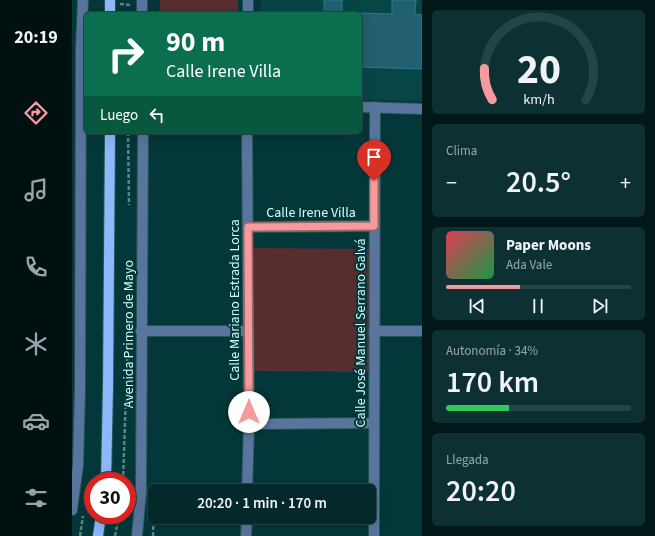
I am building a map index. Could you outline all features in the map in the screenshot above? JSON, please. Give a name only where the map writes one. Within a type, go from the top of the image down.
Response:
[{"type":"main road","name":"Avenida Primero de Mayo","points":[[106,472],[110,134]]},
{"type":"main road","points":[[98,536],[100,524]]},
{"type":"street","points":[[72,510],[78,465],[76,387],[76,49],[83,0]]},
{"type":"street","points":[[142,0],[142,12]]},
{"type":"street","points":[[248,0],[248,12]]},
{"type":"street","points":[[362,107],[422,109]]},
{"type":"street","name":"Calle José Manuel Serrano Galvá","points":[[374,536],[375,107]]},
{"type":"street","name":"Avenida Primero de Mayo","points":[[137,536],[141,493],[143,134]]},
{"type":"street","name":"Calle Mariano Estrada Lorca","points":[[247,134],[249,424],[247,484]]},
{"type":"street","name":"Calle Irene Villa","points":[[248,227],[374,226]]},
{"type":"street","points":[[142,331],[248,331]]},
{"type":"street","points":[[374,331],[422,331]]},
{"type":"street","points":[[249,424],[374,423]]},
{"type":"street","points":[[246,536],[247,524]]},
{"type":"path","points":[[128,134],[129,209]]},
{"type":"path","points":[[123,472],[128,333]]},
{"type":"path","points":[[115,536],[117,524]]},
{"type":"shaded area","points":[[160,0],[238,0],[238,12],[159,12]]},
{"type":"shaded area","points":[[261,0],[422,0],[422,101],[362,100],[362,12],[261,12]]},
{"type":"shaded area","points":[[248,248],[374,249],[374,372],[249,371]]},
{"type":"building","points":[[324,0],[342,0],[342,12],[324,12]]},
{"type":"building","points":[[392,0],[416,0],[415,14],[422,15],[422,69],[362,67],[362,13],[392,14]]},
{"type":"route","points":[[249,412],[248,227],[374,226],[374,181]]}]
